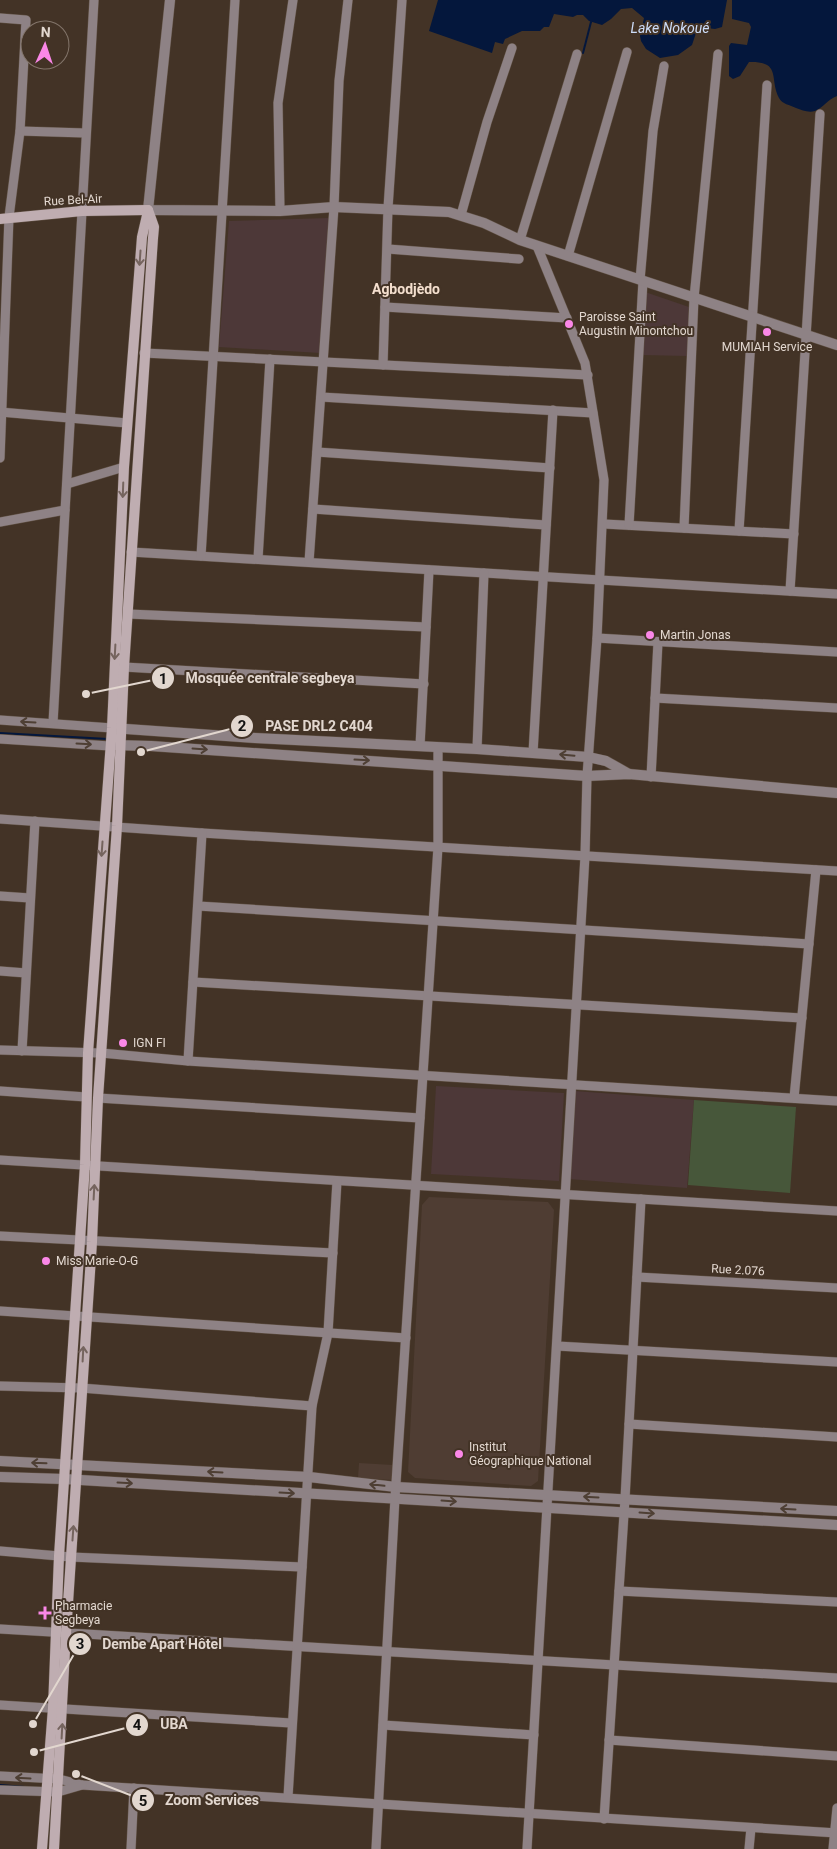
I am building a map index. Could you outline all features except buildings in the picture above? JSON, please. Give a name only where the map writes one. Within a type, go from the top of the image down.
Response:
[{"type":"main road","name":"Rue Bel-Air","points":[[5,218],[82,211],[148,210]]},
{"type":"main road","points":[[80,1315],[92,1242],[86,1097],[88,1053],[110,746],[117,729],[128,614],[144,353],[154,238],[154,227],[148,210]]},
{"type":"main road","points":[[54,1849],[59,1779],[59,1556],[64,1479],[76,1389],[80,1315],[80,1240],[98,1098],[117,826],[122,745],[117,729],[124,468],[142,237],[148,210]]},
{"type":"main road","points":[[60,1632],[71,1557],[78,1464],[76,1389]]},
{"type":"main road","points":[[42,1849],[46,1779],[58,1708]]},
{"type":"street","points":[[53,723],[94,0]]},
{"type":"street","points":[[170,0],[148,210],[223,212],[280,211],[334,207],[388,208],[461,215],[537,246],[837,345]]},
{"type":"street","points":[[201,556],[235,0]]},
{"type":"street","points":[[280,211],[278,103],[293,0]]},
{"type":"street","points":[[309,562],[334,207],[340,81],[348,0]]},
{"type":"street","points":[[383,365],[388,208],[402,0]]},
{"type":"street","points":[[0,18],[26,20],[20,131],[5,218],[0,458]]},
{"type":"street","points":[[461,215],[487,122],[512,48]]},
{"type":"street","points":[[568,256],[627,52]]},
{"type":"street","points":[[520,240],[577,54]]},
{"type":"street","points":[[684,528],[694,298],[718,54]]},
{"type":"street","points":[[629,525],[642,280],[653,131],[664,66]]},
{"type":"street","points":[[739,531],[767,85]]},
{"type":"street","points":[[790,591],[820,114]]},
{"type":"street","points":[[20,131],[85,133]]},
{"type":"street","points":[[527,1849],[581,929],[588,757],[604,524],[604,480],[588,375],[537,246]]},
{"type":"street","points":[[388,249],[519,259]]},
{"type":"street","points":[[385,307],[567,318]]},
{"type":"street","points":[[144,353],[588,375]]},
{"type":"street","points":[[258,559],[270,359]]},
{"type":"street","points":[[321,397],[593,413]]},
{"type":"street","points":[[533,753],[553,410]]},
{"type":"street","points":[[2,412],[127,423]]},
{"type":"street","points":[[317,452],[550,468]]},
{"type":"street","points":[[67,484],[124,468]]},
{"type":"street","points":[[313,509],[546,525]]},
{"type":"street","points":[[0,522],[65,510]]},
{"type":"street","points":[[604,524],[794,534]]},
{"type":"street","points":[[131,552],[837,594]]},
{"type":"street","points":[[420,746],[429,570]]},
{"type":"street","points":[[477,749],[484,573]]},
{"type":"street","points":[[128,614],[426,627]]},
{"type":"street","points":[[597,638],[837,652]]},
{"type":"street","points":[[651,777],[658,642]]},
{"type":"street","points":[[124,667],[424,684]]},
{"type":"street","points":[[655,698],[837,708]]},
{"type":"street","points":[[0,720],[256,738],[477,749],[588,757],[606,761],[629,774]]},
{"type":"street","points":[[0,739],[437,764],[587,776],[629,774],[837,793]]},
{"type":"street","points":[[376,1849],[395,1498],[438,847],[438,748]]},
{"type":"street","points":[[0,819],[837,871]]},
{"type":"street","points":[[22,1051],[35,821]]},
{"type":"street","points":[[188,1061],[202,833]]},
{"type":"street","points":[[794,1098],[816,870]]},
{"type":"street","points":[[0,896],[30,898]]},
{"type":"street","points":[[198,906],[809,944]]},
{"type":"street","points":[[0,971],[26,973]]},
{"type":"street","points":[[193,982],[802,1018]]},
{"type":"street","points":[[0,1050],[101,1053],[188,1061],[837,1100]]},
{"type":"street","points":[[0,1091],[86,1097]]},
{"type":"street","points":[[98,1098],[420,1118]]},
{"type":"street","points":[[0,1160],[837,1211]]},
{"type":"street","points":[[288,1797],[291,1723],[298,1646],[312,1406],[328,1333],[337,1181]]},
{"type":"street","points":[[604,1819],[625,1499],[641,1199]]},
{"type":"street","points":[[0,1236],[333,1254]]},
{"type":"street","name":"Rue 2.076","points":[[637,1277],[837,1288]]},
{"type":"street","points":[[0,1311],[406,1338]]},
{"type":"street","points":[[557,1346],[837,1362]]},
{"type":"street","points":[[0,1386],[76,1389],[312,1406]]},
{"type":"street","points":[[629,1424],[837,1437]]},
{"type":"street","points":[[0,1461],[309,1477],[396,1487],[837,1512]]},
{"type":"street","points":[[0,1477],[64,1479],[837,1525]]},
{"type":"street","points":[[0,1551],[71,1557],[302,1567]]},
{"type":"street","points":[[619,1591],[837,1602]]},
{"type":"street","points":[[0,1629],[837,1678]]},
{"type":"street","points":[[0,1705],[291,1723]]},
{"type":"street","points":[[382,1725],[534,1735]]},
{"type":"street","points":[[609,1740],[837,1756]]},
{"type":"street","points":[[0,1776],[59,1779],[82,1785],[835,1833]]},
{"type":"street","points":[[0,1790],[58,1792],[82,1785]]},
{"type":"street","points":[[131,1849],[134,1788]]},
{"type":"street","points":[[833,1849],[837,1808]]},
{"type":"street","points":[[748,1849],[751,1828]]},
{"type":"shaded area","points":[[329,218],[320,353],[219,347],[229,221]]},
{"type":"shaded area","points":[[645,292],[689,307],[687,356],[642,355]]},
{"type":"shaded area","points":[[436,1086],[564,1093],[559,1181],[431,1174]]},
{"type":"shaded area","points":[[575,1091],[694,1100],[687,1188],[569,1179]]},
{"type":"shaded area","points":[[429,1197],[548,1202],[554,1210],[538,1481],[531,1486],[415,1478],[408,1472],[422,1205]]},
{"type":"shaded area","points":[[359,1463],[393,1465],[392,1480],[358,1478]]},
{"type":"green space","points":[[694,1100],[796,1107],[790,1193],[688,1185]]},
{"type":"water","name":"Lake Nokoué","points":[[438,0],[727,0],[722,27],[715,29],[698,27],[692,45],[678,55],[660,58],[646,49],[641,41],[640,36],[644,18],[632,8],[621,9],[602,25],[589,21],[583,15],[573,17],[554,14],[549,27],[544,27],[540,31],[522,31],[505,39],[503,44],[495,42],[492,53],[429,31]]},
{"type":"water","name":"Lake Nokoué","points":[[732,0],[837,0],[837,96],[818,110],[812,112],[801,110],[780,100],[776,91],[773,72],[766,65],[759,62],[749,62],[740,76],[733,79],[729,76],[729,46],[731,43],[747,45],[751,27],[749,23],[732,19]]},
{"type":"waterway","points":[[583,53],[591,22]]},
{"type":"waterway","points":[[0,733],[108,739]]},
{"type":"waterway","points":[[0,1785],[25,1787]]},
{"type":"place","name":"Paroisse Saint Augustin Minontchou","points":[[569,324]]},
{"type":"place","name":"MUMIAH Service","points":[[767,332]]},
{"type":"place","name":"Martin Jonas","points":[[650,635]]},
{"type":"place","name":"Mosquée centrale segbeya","points":[[86,694]]},
{"type":"place","name":"PASE DRL2 C404","points":[[141,752]]},
{"type":"place","name":"IGN FI","points":[[123,1043]]},
{"type":"place","name":"Miss Marie-O-G","points":[[46,1261]]},
{"type":"place","name":"Institut Géographique National","points":[[459,1454]]},
{"type":"place","name":"Pharmacie Segbeya","points":[[45,1613]]},
{"type":"place","name":"Dembe Apart Hôtel","points":[[33,1724]]},
{"type":"place","name":"UBA","points":[[34,1752]]},
{"type":"place","name":"Zoom Services","points":[[76,1774]]},
{"type":"district","name":"Agbodjèdo","points":[[406,289]]}]
